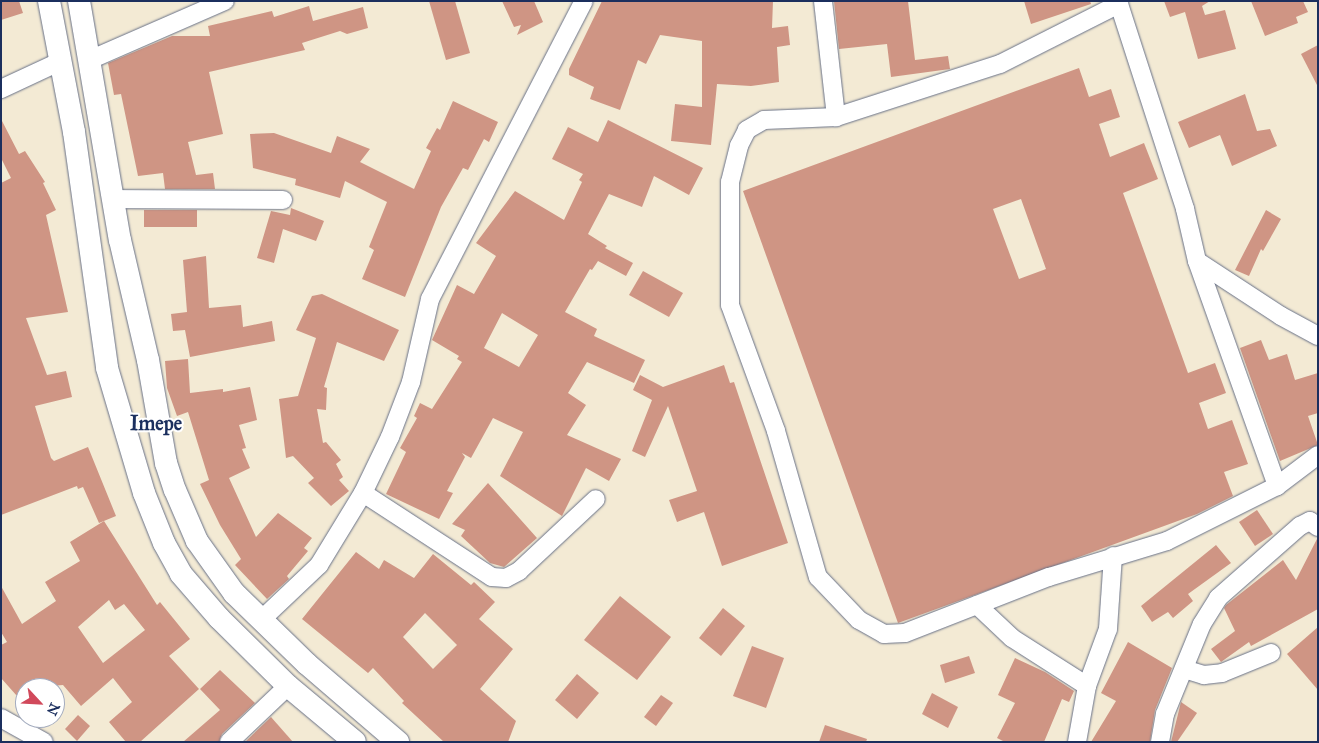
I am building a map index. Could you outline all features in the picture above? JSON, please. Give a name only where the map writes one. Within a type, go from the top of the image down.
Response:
[{"type":"main road","points":[[49,1],[61,61],[91,245],[107,368],[144,493],[181,574],[219,618],[288,686],[355,742]]},
{"type":"main road","points":[[80,1],[92,60],[113,199],[161,426],[166,463],[175,490],[197,541],[234,593],[261,620],[398,742]]},
{"type":"street","points":[[92,60],[225,1]]},
{"type":"street","points":[[261,620],[319,565],[363,493],[390,437],[411,382],[430,300],[584,1]]},
{"type":"street","points":[[823,1],[836,118]]},
{"type":"street","points":[[1277,486],[1197,261],[1185,209],[1119,3],[1000,64],[836,118],[764,120],[747,130],[739,146],[730,182],[730,305],[776,431],[818,577],[858,620],[884,634],[905,633],[1113,556],[1167,542],[1277,486],[1318,455]]},
{"type":"street","points":[[1,89],[61,61]]},
{"type":"street","points":[[113,199],[283,200]]},
{"type":"street","points":[[1197,261],[1281,316],[1318,336]]},
{"type":"street","points":[[363,493],[492,577],[506,578],[519,571],[596,499]]},
{"type":"street","points":[[1160,742],[1165,714],[1202,624],[1218,598],[1300,526],[1310,522],[1318,527]]},
{"type":"street","points":[[1077,742],[1088,686],[1108,629],[1113,556]]},
{"type":"street","points":[[977,605],[1012,638],[1088,686]]},
{"type":"street","points":[[1184,669],[1204,675],[1222,673],[1271,653]]},
{"type":"street","points":[[230,742],[288,686]]},
{"type":"street","points":[[1,718],[44,742]]},
{"type":"building","points":[[1,1],[19,1],[23,13],[1,20]]},
{"type":"building","points":[[429,1],[455,1],[470,53],[446,60]]},
{"type":"building","points":[[502,1],[534,1],[543,22],[517,35],[521,25],[514,27]]},
{"type":"building","points":[[602,1],[773,1],[772,28],[788,26],[790,45],[777,47],[779,82],[751,86],[717,84],[711,145],[671,141],[675,104],[702,107],[702,41],[660,35],[646,64],[638,60],[620,110],[590,99],[594,87],[569,75],[569,69]]},
{"type":"building","points":[[834,1],[908,1],[915,60],[948,56],[950,69],[891,77],[887,44],[839,49]]},
{"type":"building","points":[[1024,1],[1090,1],[1091,4],[1031,24]]},
{"type":"building","points":[[1164,1],[1210,1],[1202,6],[1205,15],[1225,10],[1236,49],[1198,59],[1185,12],[1170,17]]},
{"type":"building","points":[[1251,1],[1303,1],[1308,12],[1296,17],[1298,23],[1265,36]]},
{"type":"building","points":[[309,6],[313,21],[363,7],[368,28],[347,34],[340,31],[302,43],[305,50],[209,72],[223,134],[188,142],[196,175],[213,173],[215,189],[165,189],[163,173],[138,176],[121,94],[114,95],[108,63],[172,36],[210,36],[208,26],[272,11],[274,17]]},
{"type":"building","points":[[1318,45],[1318,87],[1301,54]]},
{"type":"building","points":[[1079,68],[1089,97],[1111,89],[1120,117],[1099,124],[1110,157],[1144,143],[1158,179],[1123,193],[1188,373],[1215,363],[1226,393],[1199,403],[1208,429],[1232,420],[1248,464],[1224,472],[1233,496],[1197,514],[898,623],[743,191]],"holes":[[[1021,199],[1046,269],[1019,279],[993,209]]]},
{"type":"building","points":[[1245,94],[1257,131],[1270,129],[1277,146],[1232,166],[1220,135],[1189,148],[1178,122]]},
{"type":"building","points":[[453,101],[498,122],[489,142],[484,139],[468,170],[463,168],[441,207],[405,297],[362,279],[374,250],[369,247],[387,202],[345,181],[340,198],[295,185],[296,179],[253,168],[250,134],[274,133],[331,153],[337,136],[370,149],[360,162],[414,189],[431,151],[426,148],[437,128],[440,130]]},
{"type":"building","points":[[1,119],[19,154],[25,151],[45,182],[43,183],[56,210],[46,215],[68,312],[26,318],[47,375],[66,371],[72,397],[35,406],[51,458],[54,461],[88,447],[116,516],[99,523],[83,487],[78,489],[77,486],[1,515],[1,183],[11,178],[1,158]]},
{"type":"building","points":[[608,120],[703,168],[689,195],[654,176],[642,207],[609,194],[588,234],[607,246],[605,248],[633,263],[626,276],[598,261],[592,270],[590,269],[565,312],[597,329],[594,336],[645,360],[634,383],[587,362],[568,393],[586,405],[567,435],[621,459],[609,481],[586,468],[562,516],[500,476],[523,432],[493,418],[471,458],[462,453],[465,457],[447,491],[453,493],[439,519],[386,494],[406,452],[400,448],[417,418],[414,416],[420,403],[432,409],[462,362],[457,359],[459,356],[432,340],[457,285],[474,294],[496,256],[476,243],[515,191],[564,220],[582,182],[579,180],[583,174],[552,159],[568,127],[598,142]],"holes":[[[502,313],[538,335],[519,367],[484,348]]]},
{"type":"building","points":[[291,208],[324,221],[316,241],[283,229],[274,263],[257,258],[271,211],[290,215]]},
{"type":"building","points":[[144,210],[197,210],[197,227],[144,227]]},
{"type":"building","points":[[1266,210],[1281,219],[1263,251],[1261,249],[1249,276],[1235,270]]},
{"type":"building","points":[[206,256],[209,308],[241,305],[243,327],[272,321],[275,341],[190,357],[185,330],[173,331],[171,314],[187,312],[183,260]]},
{"type":"building","points":[[643,271],[683,293],[669,317],[629,295]]},
{"type":"building","points":[[322,294],[399,330],[384,361],[337,342],[324,387],[327,388],[326,410],[317,409],[323,443],[326,442],[341,460],[336,464],[343,477],[339,480],[349,491],[331,506],[308,483],[314,478],[293,456],[286,458],[279,399],[298,396],[316,338],[296,330],[312,296]]},
{"type":"building","points":[[1261,340],[1269,360],[1287,354],[1295,380],[1318,373],[1318,413],[1308,416],[1318,445],[1280,461],[1240,348]]},
{"type":"building","points":[[188,359],[190,393],[223,389],[223,392],[250,387],[257,420],[239,425],[246,448],[242,449],[250,468],[229,478],[256,537],[278,513],[312,538],[304,548],[308,551],[287,576],[289,579],[267,599],[235,565],[241,559],[220,525],[200,484],[209,480],[188,412],[177,416],[167,388],[165,361]]},
{"type":"building","points":[[724,365],[730,383],[734,382],[788,543],[722,566],[704,512],[677,522],[669,500],[697,491],[668,406],[645,457],[632,451],[652,400],[633,390],[640,375],[663,387]]},
{"type":"building","points":[[488,483],[537,538],[504,567],[490,563],[461,536],[465,530],[452,524]]},
{"type":"building","points":[[1257,510],[1273,534],[1255,546],[1239,522]]},
{"type":"building","points":[[104,521],[157,605],[160,602],[190,639],[169,656],[199,689],[140,742],[126,742],[109,722],[132,702],[113,678],[81,706],[65,687],[65,678],[15,678],[15,694],[1,678],[1,645],[7,642],[1,632],[1,586],[22,624],[56,601],[45,582],[80,561],[70,542]],"holes":[[[109,600],[115,610],[124,604],[145,630],[103,663],[78,627]]]},
{"type":"building","points":[[1318,537],[1318,609],[1251,646],[1249,642],[1221,662],[1211,649],[1235,631],[1224,608],[1226,605],[1283,560],[1296,580]]},
{"type":"building","points":[[1216,545],[1231,563],[1188,594],[1193,601],[1173,618],[1168,612],[1152,622],[1141,606]]},
{"type":"building","points":[[356,552],[379,569],[384,560],[414,578],[433,554],[471,585],[474,582],[495,602],[479,619],[513,649],[480,689],[516,721],[508,742],[444,742],[402,703],[404,701],[373,668],[368,673],[302,619]],"holes":[[[425,613],[457,645],[433,669],[403,637]]]},
{"type":"building","points":[[620,596],[671,637],[637,680],[584,640]]},
{"type":"building","points":[[723,608],[745,626],[721,656],[699,638]]},
{"type":"building","points":[[1318,627],[1318,690],[1287,654]]},
{"type":"building","points":[[1128,642],[1172,668],[1155,710],[1150,742],[1091,742],[1116,701],[1101,693]]},
{"type":"building","points":[[752,646],[784,658],[766,708],[733,696]]},
{"type":"building","points":[[969,656],[975,673],[945,683],[940,665]]},
{"type":"building","points":[[1015,658],[1045,672],[1074,691],[1069,702],[1062,699],[1044,742],[1005,742],[997,738],[1015,703],[998,695]]},
{"type":"building","points":[[220,670],[255,703],[222,734],[219,742],[183,742],[220,710],[200,689]]},
{"type":"building","points":[[577,674],[599,693],[577,719],[555,700]]},
{"type":"building","points":[[932,693],[958,707],[948,728],[922,714]]},
{"type":"building","points":[[661,695],[673,703],[656,726],[644,717]]},
{"type":"building","points":[[1181,702],[1197,713],[1177,742],[1171,742]]},
{"type":"building","points":[[78,715],[90,726],[77,741],[65,729]]},
{"type":"building","points":[[271,717],[293,742],[245,742]]},
{"type":"building","points":[[825,725],[867,739],[866,742],[819,742]]},
{"type":"district","name":"Imepe","points":[[156,423]]}]
